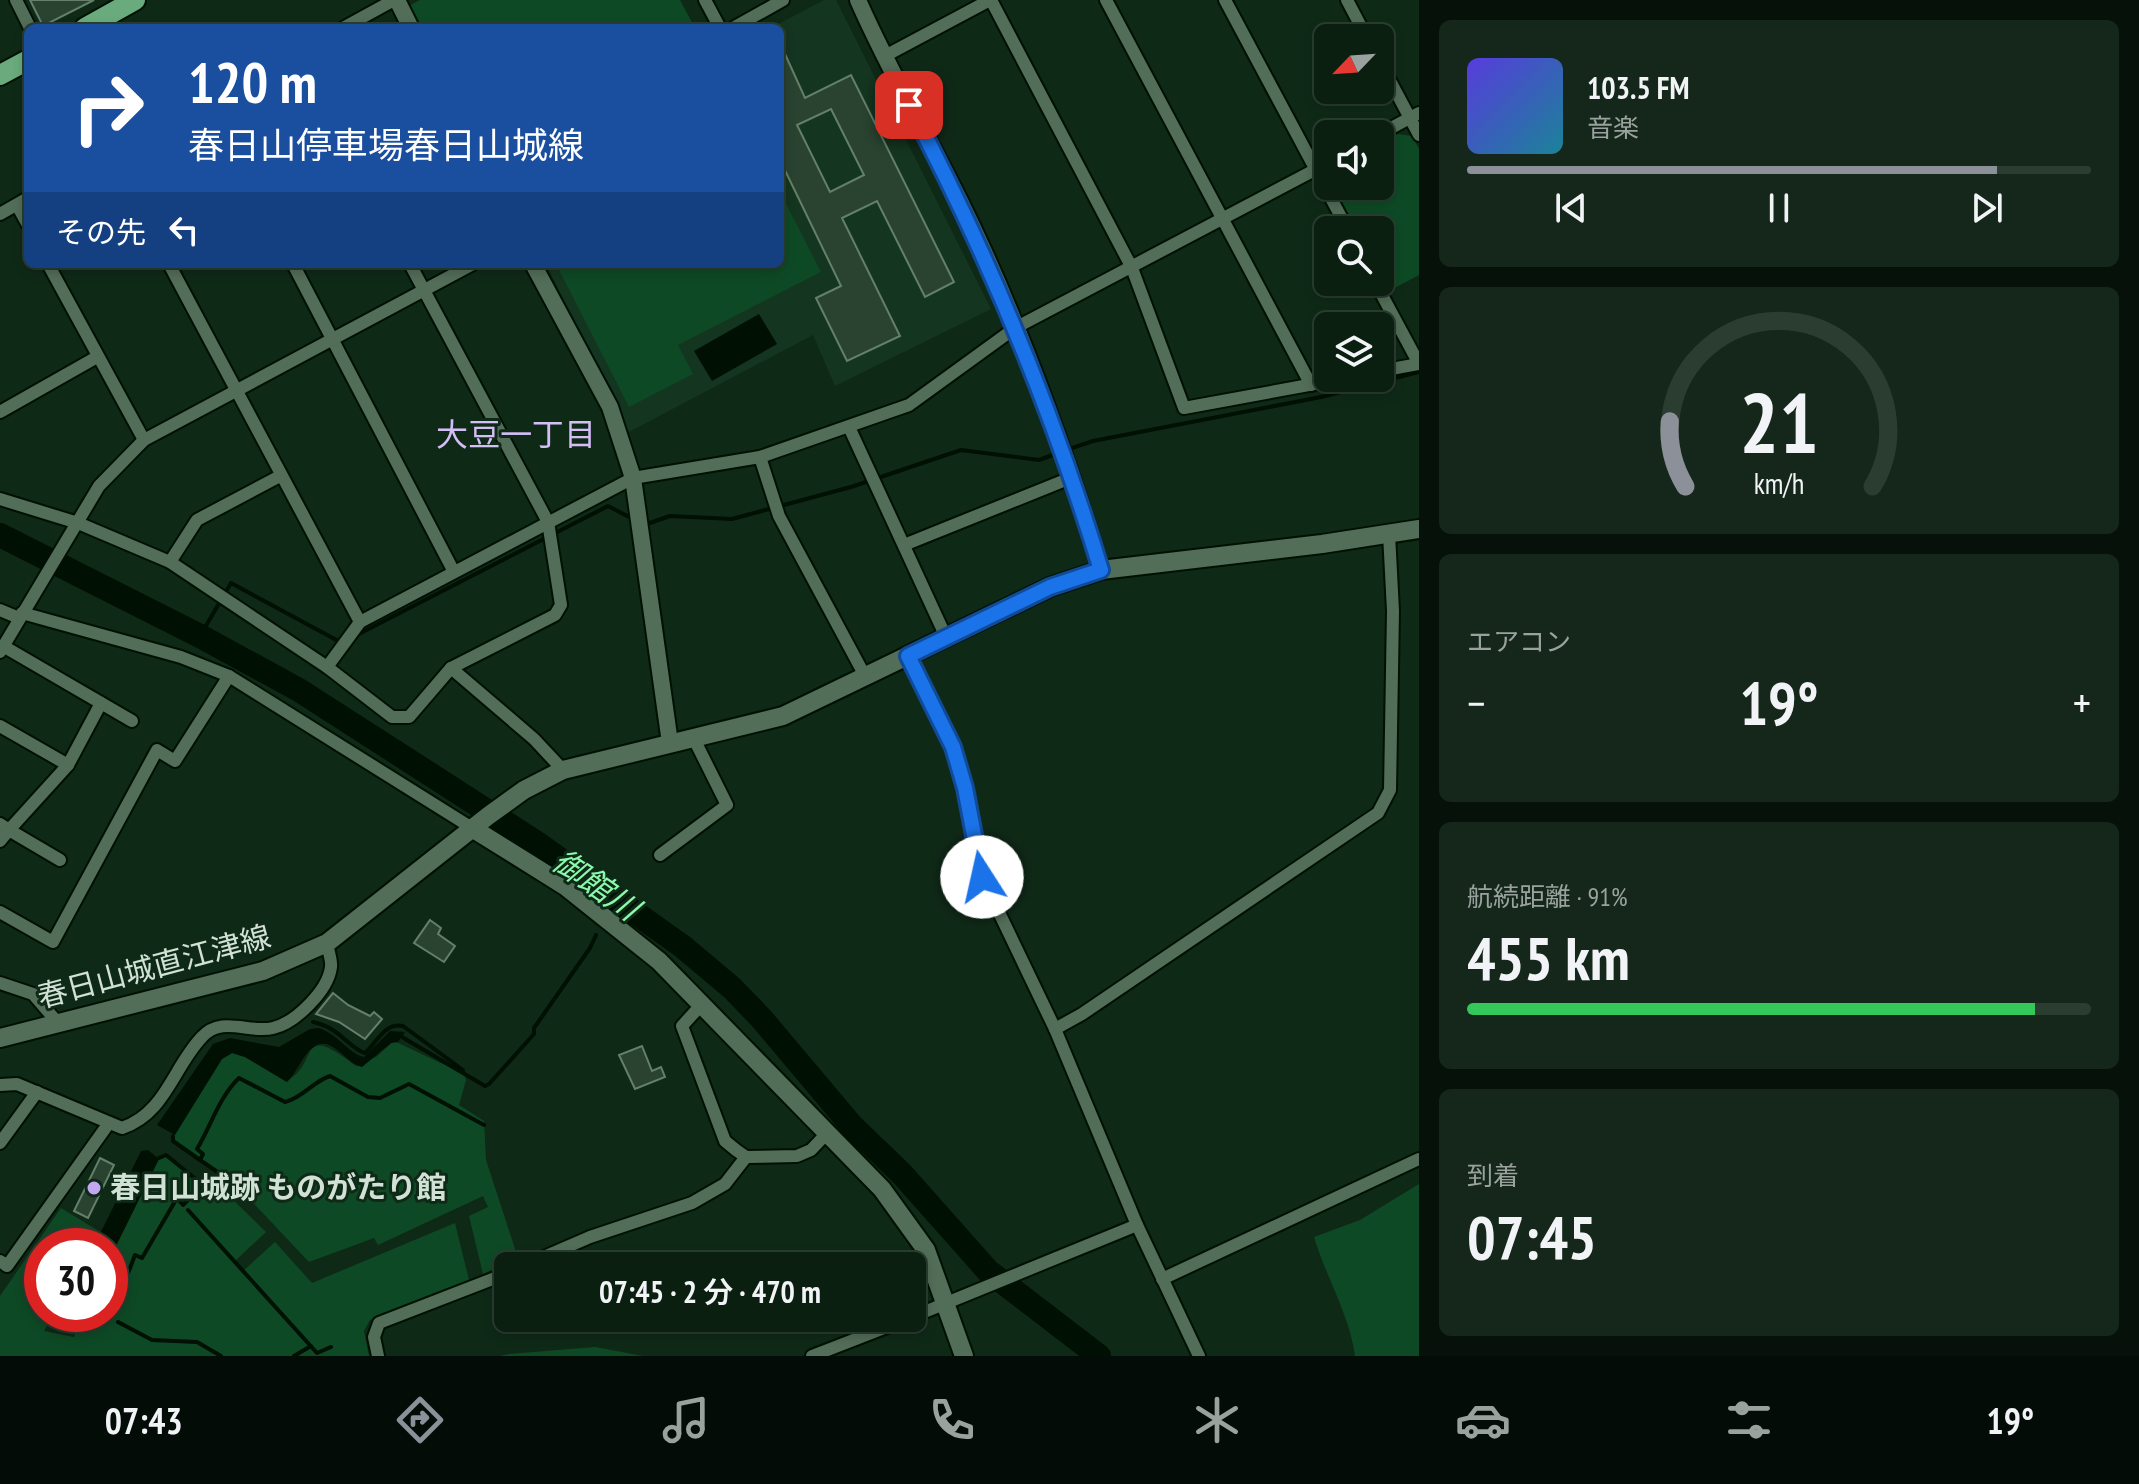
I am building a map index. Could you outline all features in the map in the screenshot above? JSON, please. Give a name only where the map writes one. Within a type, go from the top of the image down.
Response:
[{"type":"main road","points":[[92,24],[135,0]]},
{"type":"main road","points":[[0,75],[24,62]]},
{"type":"main road","name":"春日山城直江津線","points":[[0,1038],[263,971],[327,943],[488,816],[524,790],[563,770],[783,716],[1050,587],[1101,570],[1419,529]]},
{"type":"main road","points":[[472,828],[616,924],[702,1004],[828,1132],[906,1218],[926,1250],[964,1356]]},
{"type":"street","points":[[16,0],[28,24]]},
{"type":"street","points":[[351,24],[396,0],[409,24]]},
{"type":"street","points":[[705,0],[718,24]]},
{"type":"street","points":[[740,24],[783,0]]},
{"type":"street","points":[[858,0],[883,57],[961,202],[1015,328],[1073,477],[1101,570]]},
{"type":"street","points":[[883,57],[991,0],[1132,268],[1184,408],[1314,384]]},
{"type":"street","points":[[1106,0],[1311,385]]},
{"type":"street","points":[[1225,0],[1314,167]]},
{"type":"street","points":[[1347,0],[1360,24]]},
{"type":"street","points":[[1394,84],[1415,116],[1419,135]]},
{"type":"street","points":[[1394,127],[1415,116]]},
{"type":"street","points":[[327,667],[360,622],[633,478],[760,457],[909,405],[1015,328],[1314,170]]},
{"type":"street","points":[[0,214],[23,201]]},
{"type":"street","points":[[50,268],[144,440]]},
{"type":"street","points":[[171,268],[360,622]]},
{"type":"street","points":[[295,268],[454,572]]},
{"type":"street","points":[[0,499],[78,523],[170,562],[327,667],[392,717],[401,720],[409,717],[451,668],[555,615],[561,605],[548,522],[412,268]]},
{"type":"street","points":[[132,721],[2,649],[116,465],[144,440],[466,268]]},
{"type":"street","points":[[535,268],[610,407],[633,478],[670,743]]},
{"type":"street","points":[[1394,317],[1419,364],[1394,368]]},
{"type":"street","points":[[0,412],[97,357]]},
{"type":"street","points":[[849,427],[946,637]]},
{"type":"street","points":[[760,457],[779,516],[865,676]]},
{"type":"street","points":[[170,562],[197,520],[280,476]]},
{"type":"street","points":[[904,545],[1073,477]]},
{"type":"street","points":[[1055,1029],[1378,813],[1390,790],[1393,611],[1389,534]]},
{"type":"street","points":[[0,610],[181,657],[229,676],[472,828]]},
{"type":"street","points":[[908,656],[953,747],[965,788],[982,877],[1055,1029],[1137,1225],[1199,1356]]},
{"type":"street","points":[[451,668],[534,739],[563,770]]},
{"type":"street","points":[[0,912],[53,942],[157,750],[175,761],[229,676]]},
{"type":"street","points":[[0,841],[4,827],[68,765],[101,703]]},
{"type":"street","points":[[0,726],[68,765]]},
{"type":"street","points":[[660,855],[727,805],[693,737]]},
{"type":"street","points":[[4,827],[60,860]]},
{"type":"street","points":[[0,1085],[17,1084],[122,1128],[147,1115],[161,1100],[202,1037],[214,1027],[271,1029],[286,1023],[309,1003],[327,978],[331,966],[327,943]]},
{"type":"street","points":[[0,983],[33,994],[58,1023]]},
{"type":"street","points":[[702,1004],[682,1026],[725,1141],[746,1157],[797,1156],[811,1150],[828,1132]]},
{"type":"street","points":[[0,1143],[37,1092]]},
{"type":"street","points":[[0,1261],[7,1266],[109,1123]]},
{"type":"street","points":[[555,1252],[590,1237],[692,1203],[725,1184],[746,1157]]},
{"type":"street","points":[[1162,1279],[1419,1159]]},
{"type":"street","points":[[926,1312],[1137,1225]]},
{"type":"street","points":[[378,1356],[374,1337],[379,1323],[494,1278]]},
{"type":"street","points":[[812,1356],[875,1332]]},
{"type":"shaded area","points":[[420,0],[680,0],[693,24],[416,24],[407,7]]},
{"type":"shaded area","points":[[824,0],[836,0],[991,309],[835,386],[813,335],[629,432],[548,268],[784,268],[784,24],[779,24]]},
{"type":"shaded area","points":[[1394,136],[1412,136],[1419,149],[1419,275],[1394,288],[1394,216],[1347,216],[1338,200],[1394,200]]},
{"type":"shaded area","points":[[784,200],[821,272],[678,345],[693,374],[629,407],[558,268],[784,268]]},
{"type":"shaded area","points":[[759,314],[777,344],[712,381],[694,351]]},
{"type":"shaded area","points":[[319,1028],[364,1057],[390,1031],[405,1032],[398,1042],[391,1043],[362,1067],[329,1045],[315,1046],[287,1082],[245,1057],[232,1053],[222,1059],[175,1135],[157,1125],[213,1044],[230,1038],[279,1047],[310,1029]]},
{"type":"shaded area","points":[[394,1041],[464,1074],[466,1080],[459,1105],[484,1121],[486,1160],[516,1252],[494,1252],[494,1269],[483,1274],[469,1216],[488,1207],[483,1196],[378,1245],[374,1238],[309,1262],[243,1192],[174,1141],[174,1135],[222,1059],[232,1053],[245,1057],[285,1081],[296,1074],[316,1046],[337,1052],[356,1066],[376,1057]]},
{"type":"shaded area","points":[[148,1150],[159,1159],[125,1228],[103,1228],[141,1151]]},
{"type":"shaded area","points":[[166,1156],[221,1195],[225,1192],[266,1232],[235,1261],[243,1271],[275,1242],[312,1283],[455,1223],[469,1280],[370,1320],[364,1331],[369,1356],[0,1356],[0,1296],[24,1261],[24,1332],[49,1332],[74,1337],[76,1332],[128,1332],[128,1228],[125,1228],[159,1159]]},
{"type":"shaded area","points":[[1419,1184],[1419,1356],[1355,1356],[1343,1311],[1314,1237],[1360,1220]]},
{"type":"shaded area","points":[[61,1208],[94,1228],[47,1228]]},
{"type":"shaded area","points":[[595,1347],[643,1356],[500,1356],[509,1354]]},
{"type":"building","points":[[30,0],[94,0],[47,24],[42,24]]},
{"type":"building","points":[[784,52],[805,98],[851,75],[954,282],[925,297],[877,201],[842,218],[900,336],[847,361],[816,298],[841,286],[784,168]],"holes":[[[831,109],[864,175],[830,192],[797,125]]]},
{"type":"building","points":[[430,920],[441,928],[438,934],[455,946],[444,962],[414,943]]},
{"type":"building","points":[[333,993],[348,1005],[370,1016],[374,1012],[382,1019],[365,1039],[339,1022],[316,1014]]},
{"type":"building","points":[[642,1046],[652,1071],[661,1067],[665,1077],[635,1089],[619,1055]]},
{"type":"building","name":"春日山城跡 ものがたり館","points":[[100,1158],[114,1165],[88,1218],[74,1211]]},
{"type":"waterway","points":[[1066,450],[1093,441],[1321,397],[1419,372]]},
{"type":"waterway","points":[[644,525],[670,516],[732,519],[851,487],[961,450],[1039,460],[1058,453]]},
{"type":"waterway","points":[[353,637],[608,506],[633,519]]},
{"type":"waterway","name":"御館川","points":[[0,535],[299,690],[537,843],[682,946],[732,988],[761,1018],[852,1126],[902,1174],[988,1271],[1099,1356]]},
{"type":"waterway","points":[[200,636],[231,583],[342,643]]},
{"type":"waterway","points":[[402,1037],[485,1086],[489,1084],[534,1034],[534,1028],[596,935]]},
{"type":"waterway","points":[[313,1022],[331,1029],[365,1053],[386,1030],[403,1026],[463,1070]]},
{"type":"waterway","points":[[173,1136],[173,1141],[200,1160],[203,1154],[197,1149],[221,1103],[239,1078],[285,1102],[330,1076],[368,1097],[380,1098],[409,1084],[484,1125]]},
{"type":"waterway","points":[[128,1273],[135,1255],[142,1258],[177,1198],[183,1205],[203,1185],[166,1155],[159,1158]]},
{"type":"waterway","points":[[200,1160],[232,1182]]},
{"type":"waterway","points":[[209,1188],[220,1197]]},
{"type":"waterway","points":[[188,1210],[317,1353],[331,1347]]},
{"type":"waterway","points":[[128,1327],[152,1340],[197,1342],[221,1356]]},
{"type":"waterway","points":[[294,1356],[311,1346]]},
{"type":"place","name":"春日山城跡 ものがたり館","points":[[94,1188]]},
{"type":"district","name":"大豆一丁目","points":[[516,435]]},
{"type":"route","points":[[909,105],[961,202],[1015,328],[1073,477],[1101,570],[1050,587],[908,656],[953,747],[965,788],[982,877]]}]
